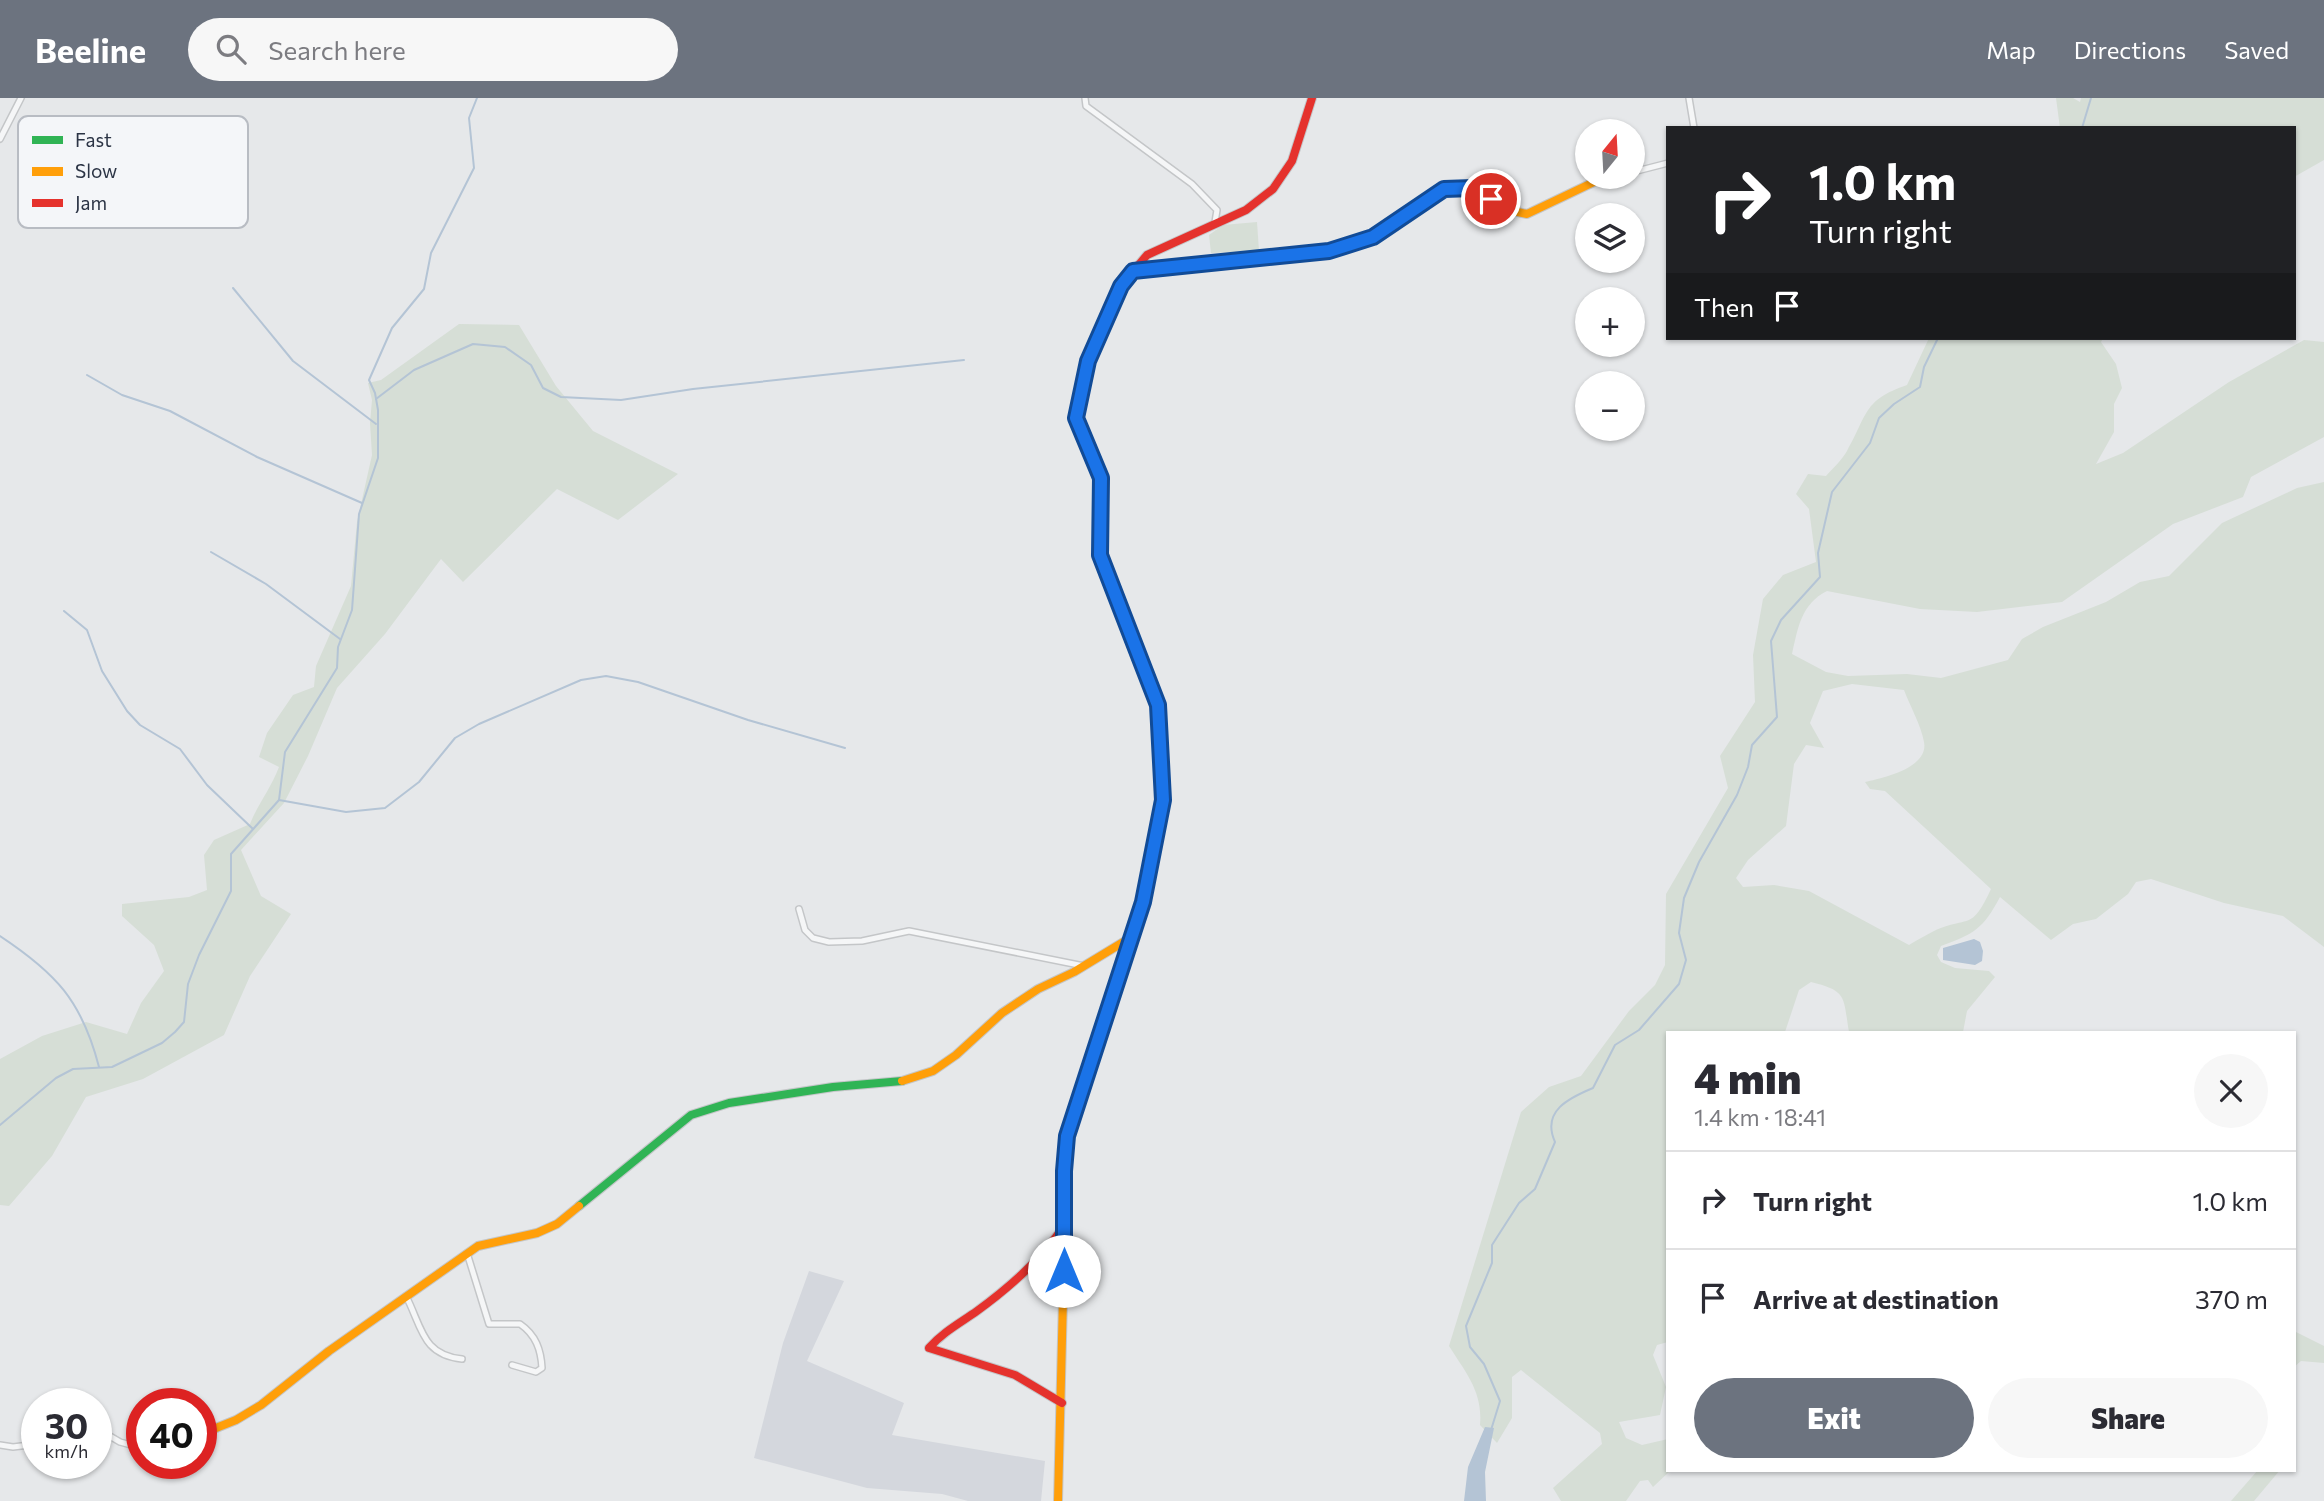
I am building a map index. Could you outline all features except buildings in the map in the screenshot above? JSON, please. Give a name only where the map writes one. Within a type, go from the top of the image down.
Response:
[{"type":"street","points":[[0,139],[21,98]]},
{"type":"street","points":[[1084,98],[1086,106],[1192,184],[1217,210],[1216,222]]},
{"type":"street","points":[[1058,1501],[1067,1136],[1143,902],[1163,800],[1158,705],[1100,555],[1101,478],[1076,418],[1088,361],[1121,286],[1147,255],[1246,210],[1273,190],[1292,161],[1312,98]]},
{"type":"street","points":[[1689,98],[1694,126]]},
{"type":"street","points":[[1645,169],[1666,164]]},
{"type":"street","points":[[1133,271],[1329,251],[1373,237],[1444,189],[1473,188],[1509,210],[1527,214],[1579,189]]},
{"type":"street","points":[[799,909],[805,930],[813,938],[829,942],[862,940],[909,931],[1084,966]]},
{"type":"street","points":[[217,1428],[261,1405],[328,1351],[367,1327],[405,1296],[478,1246],[537,1233],[557,1224],[691,1115],[708,1109],[833,1087],[908,1081],[933,1072],[1002,1013],[1038,989],[1084,966],[1130,938]]},
{"type":"street","points":[[1062,1403],[1039,1385],[995,1367],[929,1348],[938,1336],[1011,1283],[1055,1241],[1064,1226]]},
{"type":"street","points":[[467,1253],[489,1324],[520,1324],[533,1336],[540,1348],[542,1368],[536,1372],[512,1365]]},
{"type":"street","points":[[405,1296],[433,1349],[442,1356],[462,1359]]},
{"type":"street","points":[[0,1445],[21,1446]]},
{"type":"shaded area","points":[[2056,98],[2073,98],[2080,102],[2081,98],[2324,98],[2324,160],[2296,176],[2296,126],[2060,126]]},
{"type":"shaded area","points":[[1257,222],[1259,251],[1211,253],[1209,235],[1223,225]]},
{"type":"shaded area","points":[[459,324],[519,325],[556,386],[593,431],[678,474],[618,520],[557,489],[463,582],[441,559],[385,634],[337,688],[308,756],[284,803],[241,850],[261,896],[291,914],[250,976],[224,1035],[143,1079],[86,1097],[52,1156],[9,1206],[0,1205],[0,1059],[42,1036],[86,1022],[127,1034],[141,1003],[164,971],[154,945],[122,916],[122,904],[189,897],[207,890],[204,855],[214,840],[250,824],[279,767],[259,757],[267,733],[293,695],[314,687],[316,666],[351,586],[357,522],[372,455],[372,400],[368,383],[381,380]]},
{"type":"shaded area","points":[[1928,340],[2102,340],[2116,364],[2122,388],[2114,404],[2114,432],[2096,464],[2123,453],[2229,382],[2304,340],[2324,342],[2324,437],[2251,477],[2243,497],[2173,524],[2062,602],[1977,612],[1920,609],[1827,591],[1818,596],[1806,610],[1792,654],[1826,672],[1848,676],[1907,674],[1941,678],[2008,660],[2022,639],[2043,627],[2106,602],[2140,582],[2169,576],[2222,523],[2297,488],[2324,482],[2324,947],[2283,916],[2224,903],[2151,879],[2136,882],[2128,894],[2096,919],[2073,924],[2051,940],[2000,897],[1977,929],[1941,946],[1937,955],[1941,962],[1955,968],[1989,971],[1995,977],[1967,1011],[1963,1031],[1849,1031],[1842,997],[1832,989],[1811,982],[1799,990],[1785,1031],[1666,1031],[1666,1343],[1657,1345],[1653,1355],[1666,1387],[1660,1415],[1619,1422],[1626,1438],[1642,1445],[1666,1439],[1666,1472],[1669,1472],[1653,1487],[1648,1480],[1640,1481],[1626,1501],[1561,1501],[1553,1488],[1602,1444],[1600,1433],[1521,1370],[1512,1377],[1512,1418],[1497,1443],[1480,1425],[1476,1393],[1449,1346],[1521,1112],[1549,1087],[1581,1076],[1629,1011],[1655,985],[1665,965],[1666,894],[1728,788],[1720,756],[1755,702],[1753,655],[1763,599],[1783,575],[1816,562],[1809,509],[1796,494],[1808,474],[1826,476],[1847,451],[1868,410],[1882,396],[1907,385]],"holes":[[[1852,684],[1904,690],[1920,729],[1924,751],[1919,759],[1903,770],[1865,782],[1870,789],[1885,791],[1991,889],[1974,917],[1934,931],[1909,945],[1809,891],[1774,885],[1743,887],[1736,878],[1748,860],[1786,826],[1794,764],[1806,745],[1824,748],[1810,723],[1823,691]]]},
{"type":"shaded area","points":[[809,1271],[844,1281],[807,1361],[904,1403],[892,1435],[1045,1461],[1041,1501],[968,1501],[942,1494],[867,1488],[754,1458],[783,1343]]},
{"type":"shaded area","points":[[2296,1332],[2324,1346],[2324,1363],[2301,1361],[2296,1365]]},
{"type":"shaded area","points":[[2256,1472],[2278,1472],[2254,1501],[2231,1501]]},
{"type":"water","points":[[1974,939],[1980,942],[1982,961],[1975,965],[1943,960],[1943,948]]},
{"type":"water","points":[[1485,1427],[1494,1428],[1485,1472],[1486,1501],[1464,1501],[1468,1467]]},
{"type":"waterway","points":[[0,1125],[56,1078],[73,1069],[112,1067],[162,1043],[184,1022],[188,984],[199,955],[231,891],[231,854],[279,800],[285,752],[337,668],[338,647],[352,610],[359,514],[378,458],[378,410],[369,380],[392,328],[424,289],[431,253],[474,168],[469,118],[477,98]]},
{"type":"waterway","points":[[2083,126],[2091,98]]},
{"type":"waterway","points":[[233,288],[293,361],[376,424]]},
{"type":"waterway","points":[[1491,1430],[1500,1401],[1484,1364],[1470,1347],[1466,1326],[1492,1263],[1492,1245],[1519,1203],[1535,1189],[1555,1142],[1552,1122],[1560,1107],[1593,1088],[1615,1045],[1639,1030],[1679,984],[1686,960],[1679,933],[1684,898],[1699,862],[1737,795],[1748,767],[1752,745],[1777,717],[1771,641],[1781,620],[1820,577],[1818,553],[1832,492],[1870,443],[1879,418],[1894,404],[1920,387],[1924,367],[1937,340]]},
{"type":"waterway","points":[[376,399],[414,370],[473,344],[505,347],[531,365],[543,388],[561,397],[621,400],[693,389],[964,360]]},
{"type":"waterway","points":[[87,375],[122,395],[170,411],[257,457],[362,503]]},
{"type":"waterway","points":[[211,552],[266,584],[340,639]]},
{"type":"waterway","points":[[64,611],[87,630],[102,671],[127,711],[140,725],[180,749],[207,785],[253,829]]},
{"type":"waterway","points":[[279,800],[346,812],[385,808],[419,782],[455,738],[479,724],[581,680],[606,676],[638,682],[748,720],[845,748]]},
{"type":"waterway","points":[[0,936],[37,963],[64,991],[84,1024],[99,1067]]},
{"type":"traffic: fast","points":[[1078,419],[1101,478],[1100,555],[1158,705],[1159,723]]},
{"type":"traffic: fast","points":[[579,1206],[691,1115],[729,1103],[833,1087],[902,1081]]},
{"type":"traffic: slow","points":[[1134,271],[1329,251],[1373,237],[1444,189],[1473,188],[1509,210],[1527,214],[1579,189]]},
{"type":"traffic: slow","points":[[902,1081],[933,1071],[956,1055],[1002,1013],[1038,989],[1074,972],[1130,938]]},
{"type":"traffic: slow","points":[[1058,1501],[1067,1136],[1121,971]]},
{"type":"traffic: slow","points":[[217,1428],[261,1405],[329,1351],[478,1246],[537,1233],[557,1224],[579,1206]]},
{"type":"traffic: jam","points":[[1078,419],[1089,361],[1121,286],[1147,255],[1246,210],[1273,189],[1292,161],[1312,98]]},
{"type":"traffic: jam","points":[[1121,971],[1143,902],[1163,800],[1159,723]]},
{"type":"traffic: jam","points":[[1062,1403],[1015,1375],[929,1348],[946,1332],[1013,1283],[1035,1262],[1064,1226]]},
{"type":"route","points":[[1064,1271],[1064,1171],[1067,1136],[1116,976],[1143,902],[1163,800],[1158,705],[1100,555],[1101,478],[1076,418],[1088,361],[1121,286],[1133,271],[1329,251],[1373,237],[1444,189],[1473,188],[1491,199]]}]
